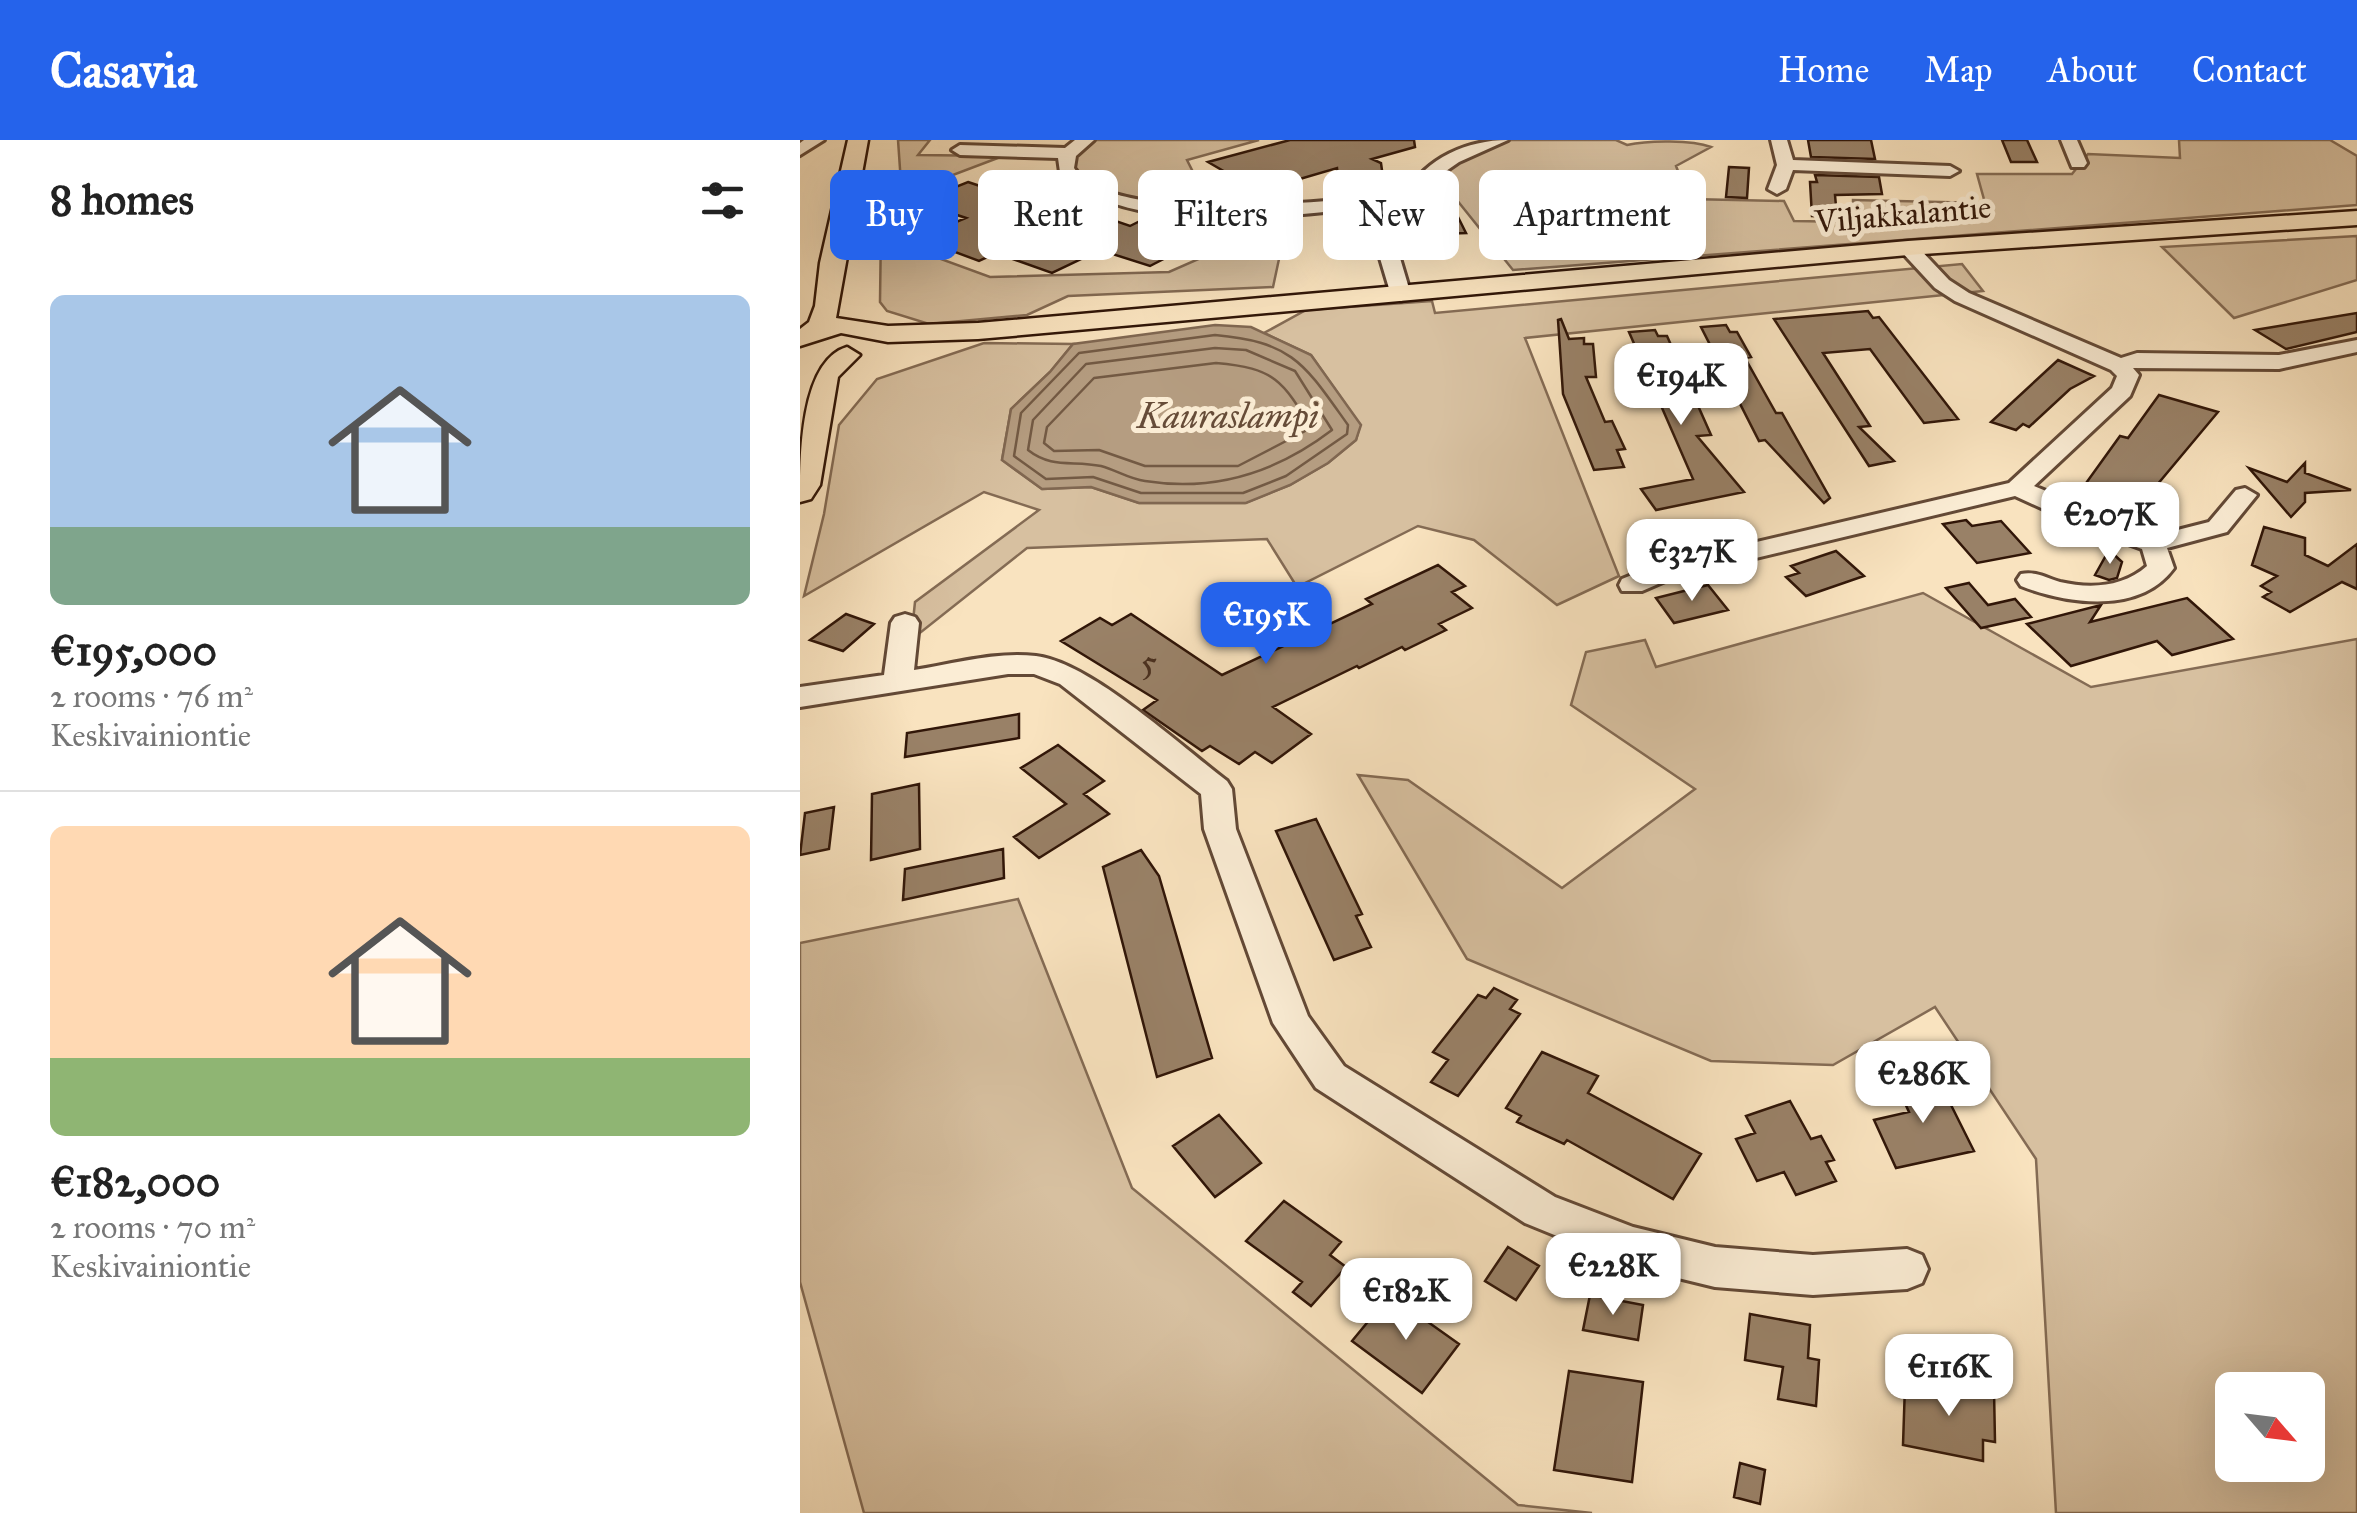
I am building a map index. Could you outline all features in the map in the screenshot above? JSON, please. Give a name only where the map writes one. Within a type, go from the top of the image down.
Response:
[{"type":"main road","points":[[800,429],[804,342],[827,314],[831,267],[858,140]]},
{"type":"main road","points":[[800,493],[806,485],[825,374],[859,340],[850,311],[848,251],[868,140]]},
{"type":"main road","name":"Viljakkalantie","points":[[804,342],[978,331],[1908,248],[2357,218]]},
{"type":"street","points":[[800,150],[816,140]]},
{"type":"street","points":[[960,150],[1068,153],[1086,140]]},
{"type":"street","points":[[1430,170],[1441,162],[1500,140]]},
{"type":"street","points":[[1777,189],[1786,164],[1779,140]]},
{"type":"street","points":[[2070,140],[2078,163]]},
{"type":"street","points":[[1068,153],[1064,167],[1075,183],[1112,202],[1218,210],[1323,204]]},
{"type":"street","points":[[1786,164],[1950,171]]},
{"type":"street","points":[[1632,585],[1663,572],[2018,488],[2122,390],[2128,376],[2119,364],[1962,297],[1942,284],[1908,248]]},
{"type":"street","points":[[1390,260],[1400,295]]},
{"type":"street","points":[[2119,364],[2137,360],[2279,362],[2357,346]]},
{"type":"street","points":[[2018,488],[2101,526],[2153,544],[2218,528],[2245,495]]},
{"type":"street","points":[[2030,580],[2049,589],[2077,594],[2114,591],[2152,578],[2161,568],[2153,544]]},
{"type":"street","points":[[898,682],[905,624]]},
{"type":"street","points":[[800,697],[1008,665],[1052,668],[1070,677],[1216,788],[1220,828],[1292,1024],[1330,1078],[1540,1210],[1632,1246],[1716,1267],[1813,1276],[1907,1269]]},
{"type":"shaded area","points":[[898,140],[930,140],[918,155],[1003,156],[958,173],[958,170],[900,170]]},
{"type":"shaded area","points":[[1092,140],[1259,140],[1187,160],[1192,170],[1138,170],[1138,202],[1118,198],[1118,170],[1075,170],[1071,166],[1073,152]]},
{"type":"shaded area","points":[[1508,140],[1616,140],[1627,145],[1670,142],[1711,147],[1676,166],[1678,170],[1479,170],[1479,228],[1459,203],[1459,170],[1444,170]]},
{"type":"shaded area","points":[[2179,140],[2330,140],[2357,156],[2357,205],[1706,255],[1706,199],[1784,201],[1794,221],[1853,222],[1853,200],[1985,203],[1977,174],[2072,174],[2088,154],[2180,158]]},
{"type":"shaded area","points":[[2357,236],[2357,280],[2234,318],[2162,247]]},
{"type":"shaded area","points":[[881,260],[944,260],[990,277],[1169,272],[1196,260],[1279,260],[1273,287],[1068,296],[1027,315],[929,324],[887,311],[880,302]]},
{"type":"shaded area","points":[[1505,260],[1643,260],[1513,270]]},
{"type":"shaded area","points":[[1962,264],[1983,291],[1525,338],[1619,576],[1557,605],[1474,540],[1418,526],[1297,587],[1267,539],[1027,548],[911,640],[915,602],[1039,510],[984,492],[804,596],[824,514],[839,425],[877,379],[984,343],[1073,344],[1011,409],[1002,460],[1042,489],[1091,487],[1139,503],[1245,503],[1290,485],[1328,463],[1356,440],[1360,425],[1311,355],[1264,333],[1306,310],[1432,301],[1435,313]]},
{"type":"shaded area","points":[[1923,593],[2091,687],[2357,639],[2357,1513],[2056,1513],[2036,1159],[1935,1007],[1833,1065],[1711,1061],[1467,959],[1358,775],[1408,780],[1562,888],[1695,789],[1571,705],[1586,652],[1645,640],[1656,667]]},
{"type":"shaded area","points":[[1018,899],[1132,1188],[1518,1505],[1592,1513],[864,1513],[800,1282],[800,943]]},
{"type":"water","name":"Kauraslampi","points":[[1215,325],[1251,327],[1311,355],[1361,425],[1356,440],[1328,463],[1290,485],[1246,503],[1139,503],[1091,487],[1042,489],[1002,460],[1011,409],[1073,344]]},
{"type":"building","points":[[1290,140],[1414,140],[1415,147],[1372,159],[1381,163],[1382,170],[1337,168],[1303,178],[1303,170],[1222,170],[1208,162]]},
{"type":"building","points":[[1808,140],[1871,140],[1875,159],[1811,157]]},
{"type":"building","points":[[2002,140],[2027,140],[2037,162],[2011,162]]},
{"type":"building","points":[[1729,167],[1749,168],[1747,198],[1726,197]]},
{"type":"building","points":[[1815,175],[1879,177],[1882,194],[1835,195],[1837,217],[1812,216],[1810,182],[1817,182]]},
{"type":"building","points":[[968,182],[978,185],[979,261],[958,253],[958,221],[966,218],[958,215],[958,186]]},
{"type":"building","points":[[1118,222],[1130,226],[1138,222],[1138,260],[1162,260],[1150,266],[1118,256]]},
{"type":"building","points":[[1016,260],[1079,260],[1052,273]]},
{"type":"building","points":[[1868,311],[1873,318],[1879,317],[1958,419],[1924,423],[1870,349],[1823,353],[1870,426],[1859,427],[1894,461],[1869,466],[1774,319]]},
{"type":"building","points":[[2357,313],[2357,332],[2286,349],[2255,330]]},
{"type":"building","points":[[1561,319],[1569,339],[1584,338],[1584,344],[1593,344],[1596,377],[1586,377],[1605,422],[1612,421],[1625,449],[1617,450],[1624,467],[1594,470],[1563,394],[1558,320]]},
{"type":"building","points":[[1726,325],[1730,332],[1737,332],[1751,357],[1745,358],[1776,413],[1782,413],[1830,498],[1824,503],[1765,440],[1759,441],[1701,327]]},
{"type":"building","points":[[1655,330],[1658,336],[1667,336],[1711,435],[1697,436],[1744,492],[1656,510],[1641,489],[1693,479],[1629,332]]},
{"type":"building","points":[[2058,360],[2094,376],[2070,389],[2029,427],[2023,424],[2016,430],[1991,422]]},
{"type":"building","points":[[2159,395],[2218,412],[2131,516],[2076,497],[2120,436],[2128,438]]},
{"type":"building","points":[[2305,463],[2305,473],[2351,490],[2305,493],[2305,502],[2291,517],[2249,468],[2287,482]]},
{"type":"building","points":[[1966,520],[1972,526],[2001,521],[2030,553],[1977,563],[1943,524]]},
{"type":"building","points":[[2264,527],[2305,538],[2305,555],[2328,566],[2357,544],[2357,589],[2342,582],[2290,612],[2263,597],[2271,592],[2261,586],[2277,576],[2252,565]]},
{"type":"building","points":[[2109,550],[2122,562],[2117,578],[2109,580],[2095,575]]},
{"type":"building","points":[[1836,551],[1864,576],[1806,596],[1786,577],[1799,573],[1791,566]]},
{"type":"building","points":[[1438,565],[1465,586],[1452,592],[1472,608],[1439,624],[1446,630],[1405,650],[1402,647],[1357,666],[1273,707],[1311,734],[1272,763],[1255,752],[1239,764],[1210,746],[1202,751],[1143,710],[1157,700],[1061,641],[1100,618],[1112,625],[1131,614],[1222,675],[1372,604],[1366,599]]},
{"type":"building","points":[[1969,583],[1988,605],[2015,599],[2031,617],[1981,628],[1946,588]]},
{"type":"building","points":[[1708,585],[1728,610],[1674,623],[1656,598]]},
{"type":"building","points":[[2187,598],[2233,639],[2172,655],[2157,641],[2071,666],[2027,624],[2101,605],[2090,622]]},
{"type":"building","points":[[846,614],[874,624],[843,651],[810,640]]},
{"type":"building","points":[[1019,714],[1019,738],[905,757],[907,733]]},
{"type":"building","points":[[1058,745],[1104,781],[1084,794],[1109,814],[1039,858],[1014,837],[1066,804],[1021,768]]},
{"type":"building","points":[[919,784],[920,849],[871,860],[872,794]]},
{"type":"building","points":[[834,807],[829,849],[800,855],[805,813]]},
{"type":"building","points":[[1316,819],[1362,914],[1356,916],[1371,947],[1334,960],[1276,831]]},
{"type":"building","points":[[1003,849],[1004,878],[903,900],[905,869]]},
{"type":"building","points":[[1141,850],[1159,876],[1212,1058],[1157,1077],[1103,867]]},
{"type":"building","points":[[1494,988],[1517,1000],[1510,1009],[1520,1014],[1458,1096],[1431,1082],[1448,1060],[1433,1052],[1478,995],[1486,998]]},
{"type":"building","points":[[1542,1052],[1598,1076],[1588,1093],[1701,1154],[1673,1199],[1567,1140],[1564,1144],[1517,1122],[1521,1116],[1506,1108]]},
{"type":"building","points":[[1936,1075],[1974,1151],[1896,1168],[1874,1120],[1909,1112],[1896,1084]]},
{"type":"building","points":[[1790,1101],[1811,1139],[1821,1136],[1834,1160],[1826,1162],[1836,1181],[1796,1195],[1784,1172],[1757,1181],[1736,1139],[1755,1133],[1746,1116]]},
{"type":"building","points":[[1219,1115],[1261,1163],[1215,1197],[1173,1146]]},
{"type":"building","points":[[1284,1201],[1341,1242],[1330,1255],[1346,1267],[1311,1306],[1293,1292],[1302,1282],[1246,1241]]},
{"type":"building","points":[[1508,1247],[1539,1266],[1516,1300],[1485,1281]]},
{"type":"building","points":[[1390,1295],[1459,1344],[1422,1393],[1352,1341]]},
{"type":"building","points":[[1590,1295],[1643,1305],[1638,1340],[1583,1330]]},
{"type":"building","points":[[1750,1314],[1810,1325],[1808,1358],[1819,1360],[1816,1406],[1778,1399],[1783,1367],[1745,1360]]},
{"type":"building","points":[[1569,1371],[1643,1382],[1632,1482],[1554,1470]]},
{"type":"building","points":[[1932,1378],[1994,1390],[1995,1442],[1983,1440],[1983,1461],[1903,1445],[1905,1385],[1932,1390]]},
{"type":"building","points":[[1740,1463],[1765,1470],[1760,1504],[1734,1497]]}]
